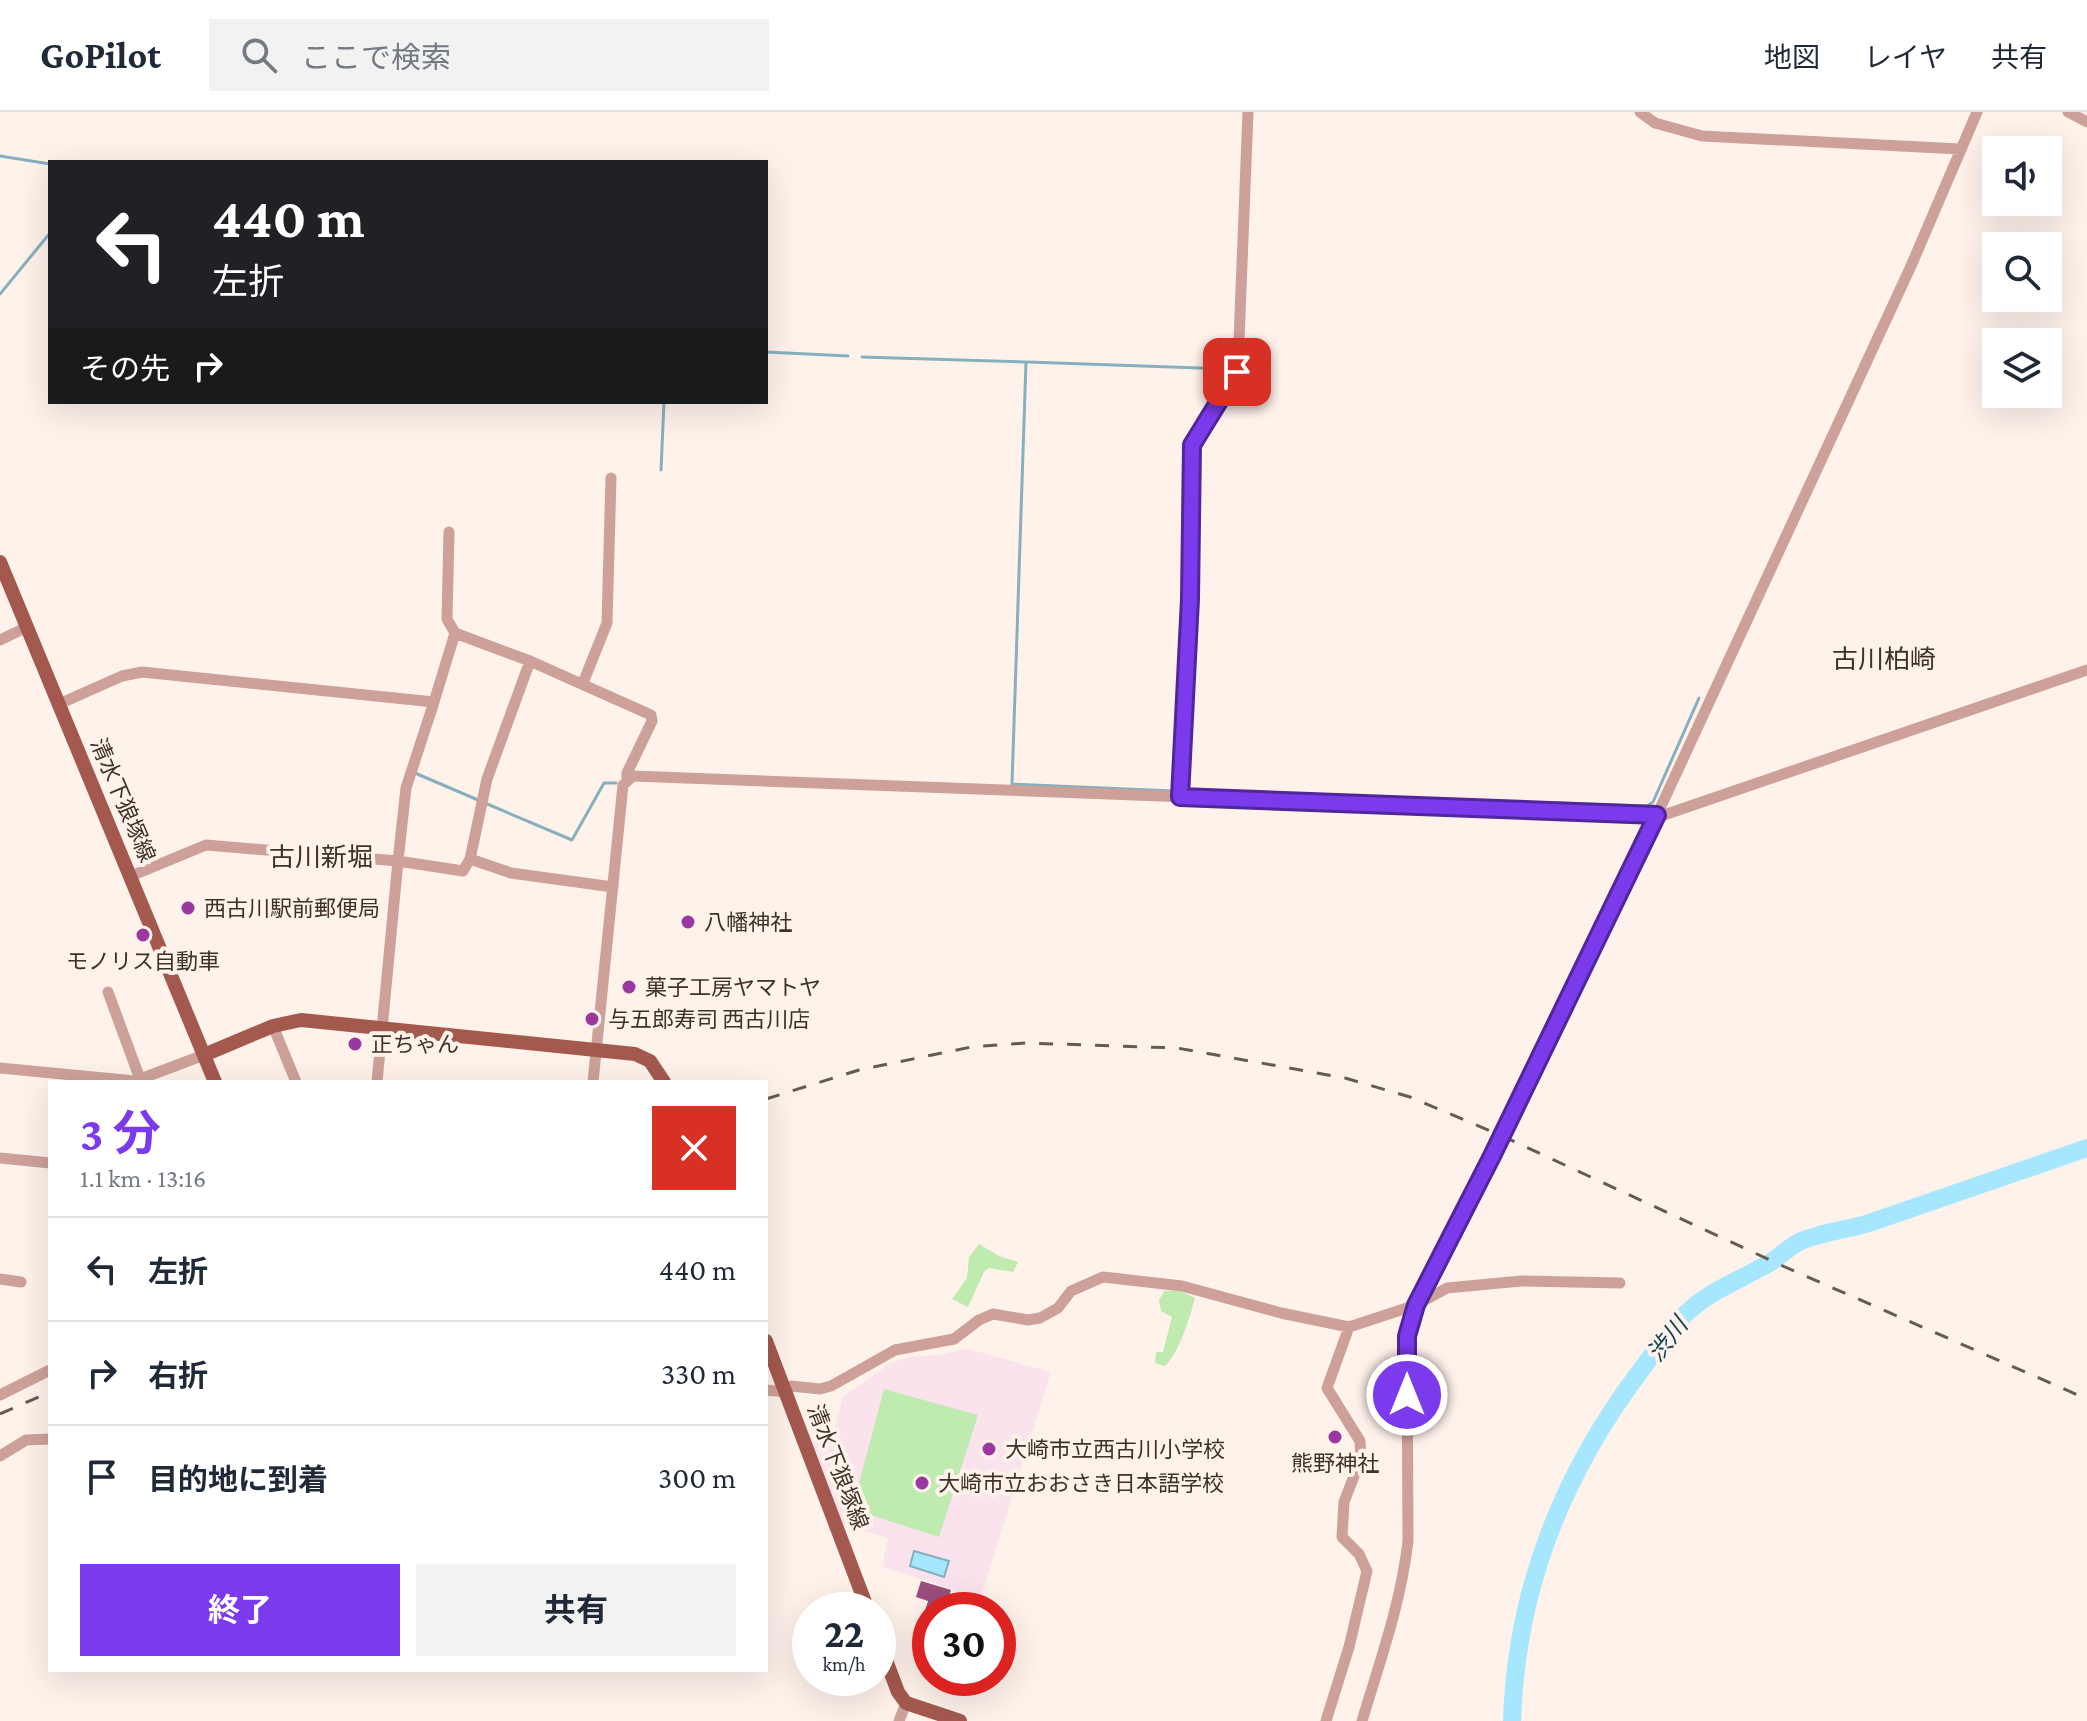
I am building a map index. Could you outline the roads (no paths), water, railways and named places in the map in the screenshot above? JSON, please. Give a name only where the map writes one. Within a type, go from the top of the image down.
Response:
[{"type":"main road","name":"清水下狼塚線","points":[[0,562],[214,1080]]},
{"type":"main road","points":[[204,1055],[273,1026],[301,1020],[598,1049],[643,1057],[657,1069],[663,1080]]},
{"type":"main road","name":"清水下狼塚線","points":[[768,1346],[861,1592]]},
{"type":"main road","points":[[896,1687],[906,1703],[960,1721]]},
{"type":"street","points":[[1180,797],[1190,599],[1192,445],[1238,366],[1248,112]]},
{"type":"street","points":[[1640,112],[1655,123],[1702,136],[1960,149]]},
{"type":"street","points":[[1362,1721],[1404,1574],[1408,1541],[1407,1336],[1416,1305],[1492,1156],[1657,815],[1911,266],[1977,112]]},
{"type":"street","points":[[2068,112],[2087,122]]},
{"type":"street","points":[[583,683],[607,623],[611,478]]},
{"type":"street","points":[[449,532],[447,619],[455,633],[583,683],[651,715],[652,721],[627,773],[627,780]]},
{"type":"street","points":[[0,640],[27,627]]},
{"type":"street","points":[[377,1080],[406,788],[455,633]]},
{"type":"street","points":[[131,876],[206,845],[398,861],[463,871],[470,859],[481,802],[530,661]]},
{"type":"street","points":[[593,1080],[623,785],[633,776],[1664,815],[2087,670]]},
{"type":"street","points":[[59,704],[122,676],[142,672],[434,702]]},
{"type":"street","points":[[470,859],[511,873],[613,887]]},
{"type":"street","points":[[108,992],[137,1080]]},
{"type":"street","points":[[273,1026],[295,1080]]},
{"type":"street","points":[[140,1080],[204,1055]]},
{"type":"street","points":[[0,1068],[126,1080]]},
{"type":"street","points":[[0,1158],[48,1163]]},
{"type":"street","points":[[768,1390],[786,1392],[791,1386],[831,1386],[895,1350],[954,1339],[979,1320],[993,1314],[1028,1320],[1040,1318],[1058,1308],[1071,1291],[1103,1277],[1182,1286],[1281,1313],[1349,1327],[1416,1305],[1447,1288],[1521,1281],[1620,1283]]},
{"type":"street","points":[[0,1279],[21,1282]]},
{"type":"street","points":[[1326,1721],[1349,1647],[1367,1571],[1359,1554],[1342,1537],[1344,1502],[1361,1458],[1360,1441],[1327,1388],[1349,1327]]},
{"type":"street","points":[[0,1395],[48,1371]]},
{"type":"street","points":[[0,1456],[26,1440],[48,1439]]},
{"type":"street","points":[[899,1721],[906,1703]]},
{"type":"water","points":[[914,1551],[949,1561],[944,1577],[910,1566]]},
{"type":"waterway","points":[[0,156],[48,164]]},
{"type":"waterway","points":[[0,294],[48,235]]},
{"type":"waterway","points":[[768,352],[848,356]]},
{"type":"waterway","points":[[862,357],[1026,362],[1012,784],[1173,791]]},
{"type":"waterway","points":[[1028,362],[1228,369]]},
{"type":"waterway","points":[[661,470],[664,404]]},
{"type":"waterway","points":[[1186,791],[1647,806],[1653,802],[1699,698]]},
{"type":"waterway","points":[[415,773],[478,800]]},
{"type":"waterway","points":[[485,803],[572,840],[604,783],[616,783]]},
{"type":"waterway","name":"渋川","points":[[1512,1721],[1515,1673],[1533,1582],[1565,1495],[1611,1413],[1683,1316],[1708,1296],[1769,1263],[1799,1242],[1869,1223],[2087,1148]]},
{"type":"railway","points":[[768,1098],[859,1070],[971,1047],[1026,1043],[1177,1048],[1345,1078],[1410,1097],[1500,1135],[1785,1267],[2087,1399]]},
{"type":"railway","points":[[0,1414],[48,1393]]},
{"type":"place","name":"西古川駅前郵便局","points":[[188,908]]},
{"type":"place","name":"八幡神社","points":[[688,922]]},
{"type":"place","name":"モノリス自動車","points":[[143,935]]},
{"type":"place","name":"菓子工房ヤマトヤ","points":[[629,987]]},
{"type":"place","name":"与五郎寿司 西古川店","points":[[592,1019]]},
{"type":"place","name":"正ちゃん","points":[[355,1044]]},
{"type":"place","name":"熊野神社","points":[[1335,1437]]},
{"type":"place","name":"大崎市立西古川小学校","points":[[989,1449]]},
{"type":"place","name":"大崎市立おおさき日本語学校","points":[[922,1483]]},
{"type":"district","name":"古川柏崎","points":[[1884,659]]},
{"type":"district","name":"古川新堀","points":[[321,857]]}]
